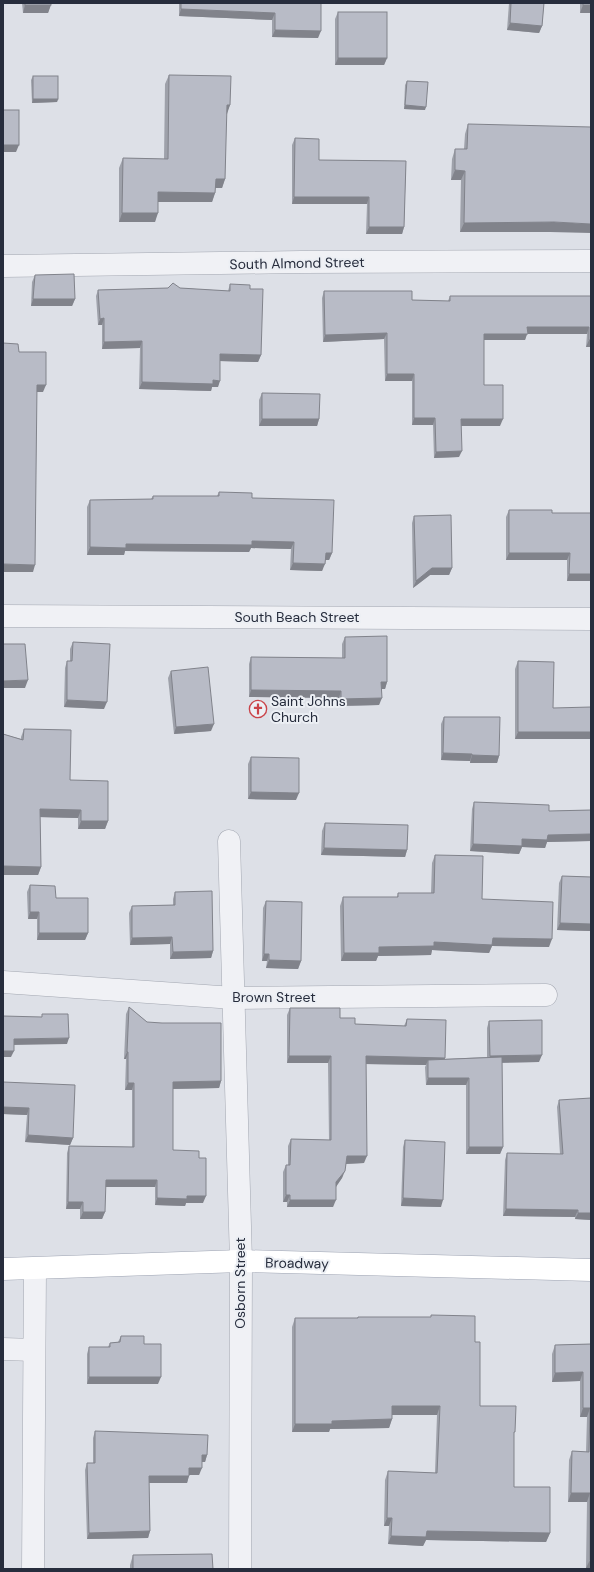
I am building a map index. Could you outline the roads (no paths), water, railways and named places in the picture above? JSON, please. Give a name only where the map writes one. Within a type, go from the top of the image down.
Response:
[{"type":"main road","name":"Broadway","points":[[3,1269],[241,1261],[591,1270]]},
{"type":"street","name":"South Almond Street","points":[[3,266],[309,262],[591,261]]},
{"type":"street","name":"South Beach Street","points":[[3,616],[591,619]]},
{"type":"street","name":"Osborn Street","points":[[229,841],[241,1261],[240,1569]]},
{"type":"street","name":"Brown Street","points":[[3,982],[234,998],[546,996]]},
{"type":"street","points":[[33,1569],[35,1269]]},
{"type":"street","points":[[3,1349],[34,1350]]},
{"type":"place","name":"Saint Johns Church","points":[[258,709]]}]
